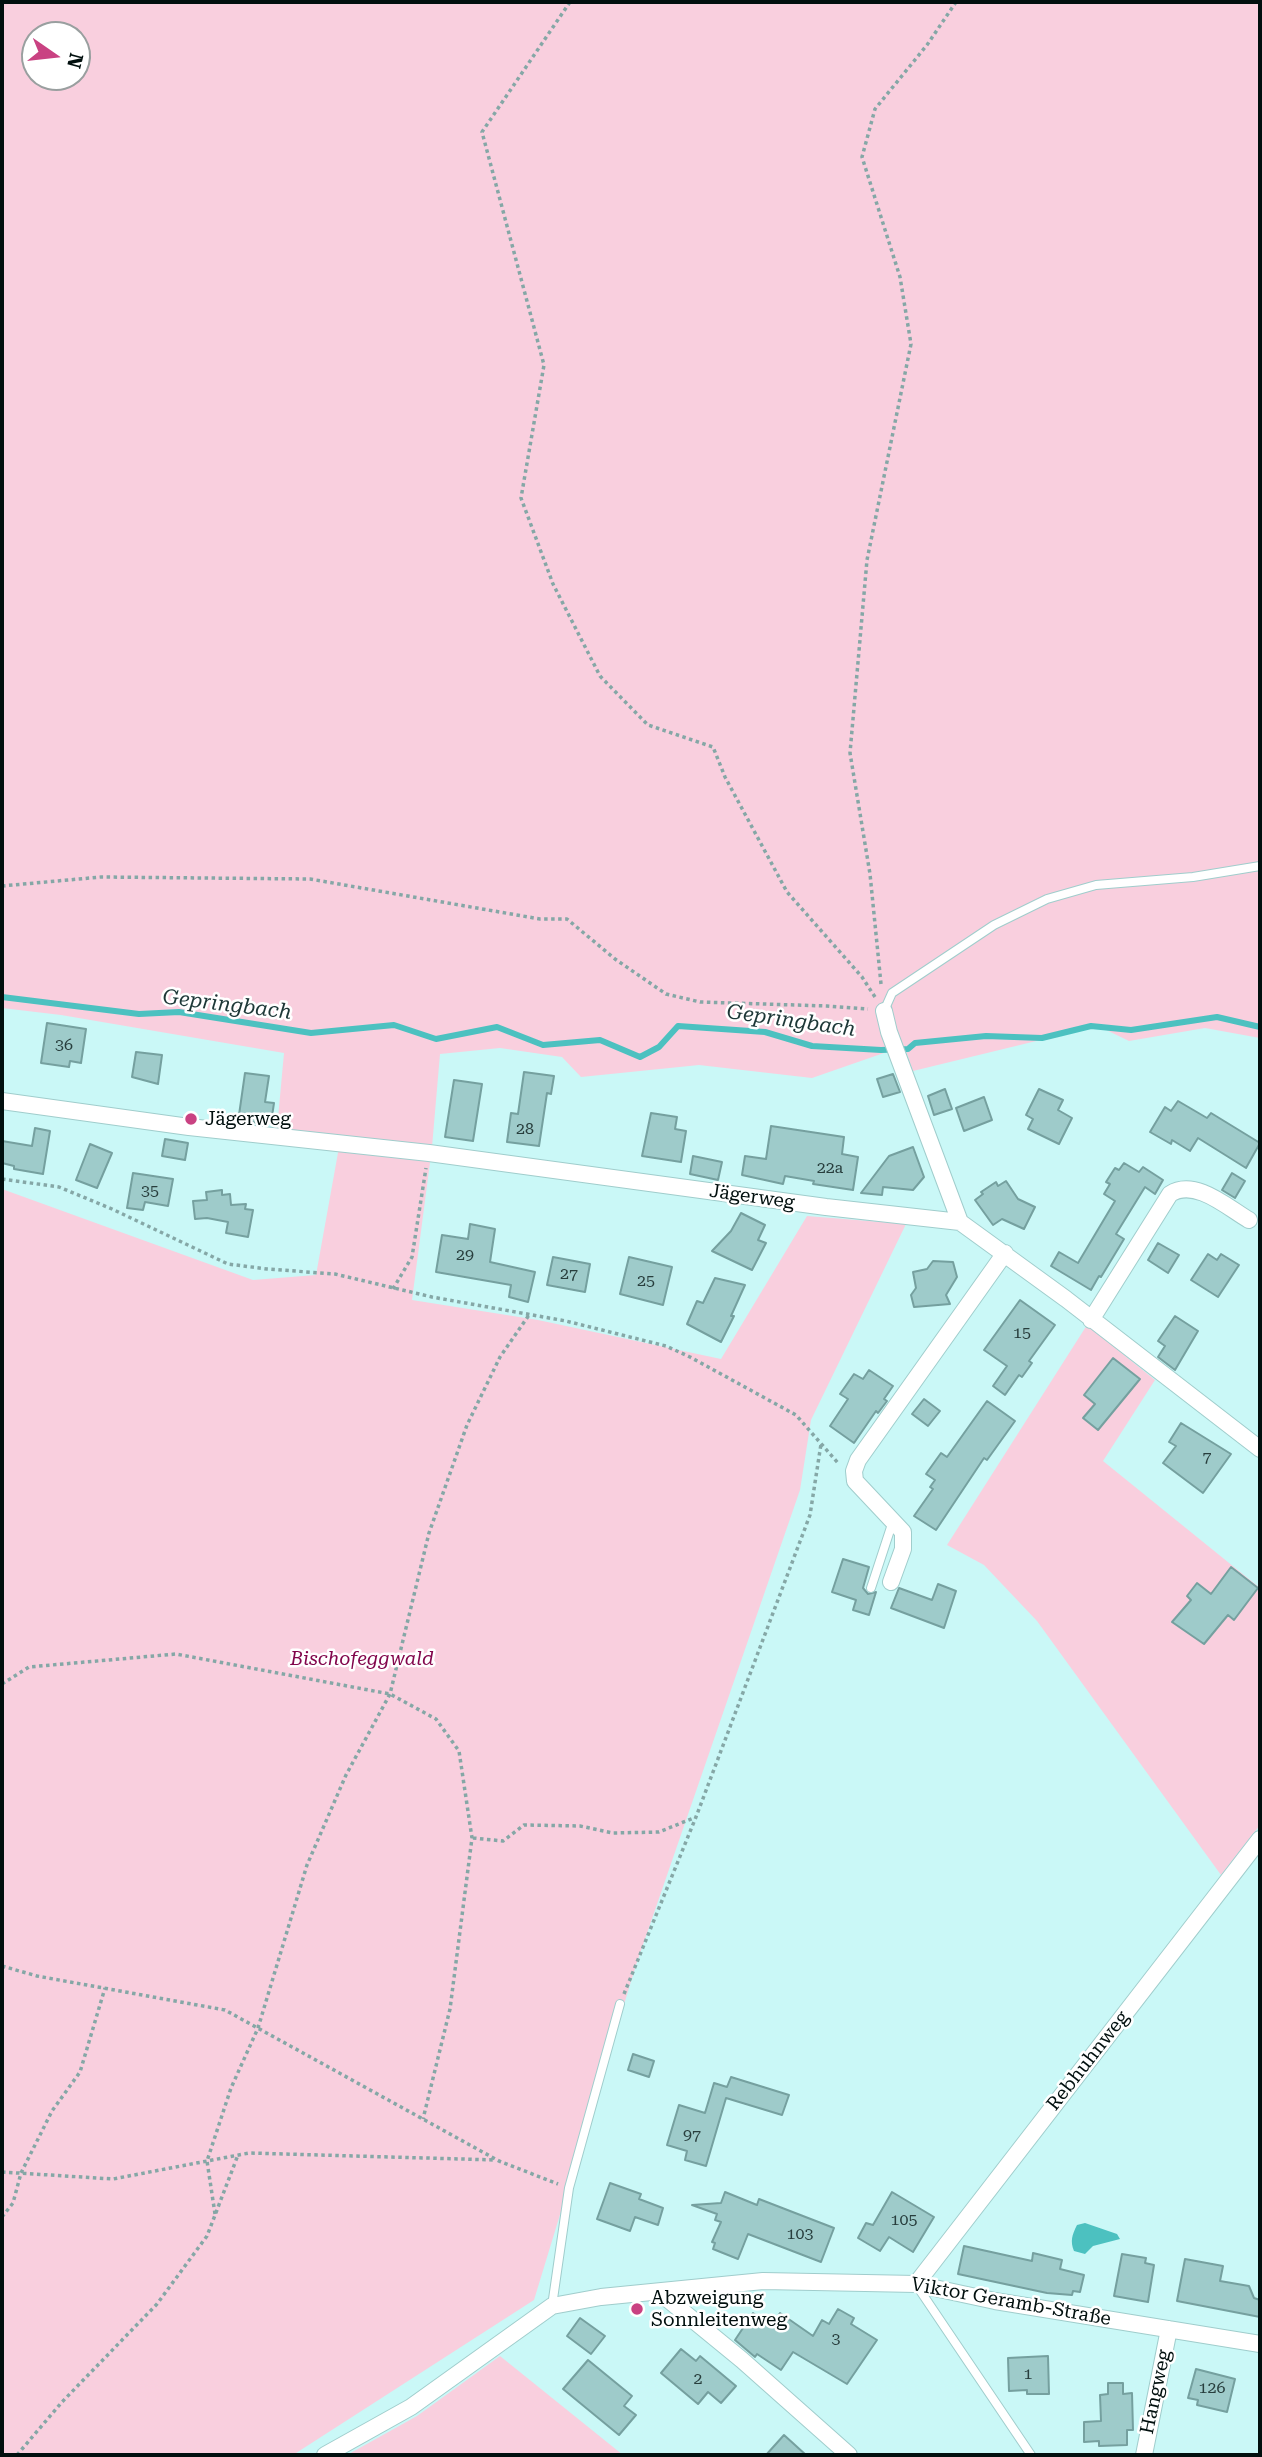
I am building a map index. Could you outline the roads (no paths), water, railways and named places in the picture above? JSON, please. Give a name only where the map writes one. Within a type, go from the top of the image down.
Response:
[{"type":"street","points":[[884,1011],[889,1032],[960,1222]]},
{"type":"street","name":"Jägerweg","points":[[2,1101],[189,1127],[429,1153],[960,1222],[1005,1253],[1260,1450]]},
{"type":"street","points":[[1091,1320],[1170,1194],[1192,1188],[1249,1220]]},
{"type":"street","points":[[891,1582],[903,1549],[902,1532],[855,1481],[854,1471],[858,1460],[1005,1253]]},
{"type":"street","name":"Rebhuhnweg","points":[[916,2284],[1260,1839]]},
{"type":"street","name":"Viktor Geramb-Straße","points":[[326,2455],[411,2407],[552,2306],[601,2297],[763,2281],[916,2284],[995,2301],[1260,2344]]},
{"type":"street","points":[[659,2292],[742,2360],[849,2455]]},
{"type":"street","name":"Hangweg","points":[[1144,2455],[1170,2329]]},
{"type":"lane","points":[[884,1011],[892,993],[995,925],[1047,899],[1096,885],[1193,877],[1260,866]]},
{"type":"lane","points":[[872,1588],[893,1520]]},
{"type":"lane","points":[[552,2306],[569,2188],[620,2004]]},
{"type":"lane","points":[[916,2284],[1031,2455]]},
{"type":"water","points":[[1085,2223],[1117,2234],[1120,2239],[1093,2246],[1085,2254],[1074,2251],[1074,2232],[1077,2225]]},
{"type":"waterway","name":"Gepringbach","points":[[2,997],[139,1014],[179,1012],[311,1033],[394,1025],[436,1039],[497,1027],[543,1045],[600,1040],[640,1057],[659,1047],[678,1026],[765,1032],[812,1046],[881,1050],[908,1049],[915,1043],[986,1036],[1042,1038],[1091,1026],[1131,1030],[1217,1017],[1260,1027]]},
{"type":"place","name":"Jägerweg","points":[[191,1119]]},
{"type":"place","name":"Abzweigung Sonnleitenweg","points":[[637,2309]]},
{"type":"park label","name":"Bischofeggwald","points":[[362,1659]]}]
